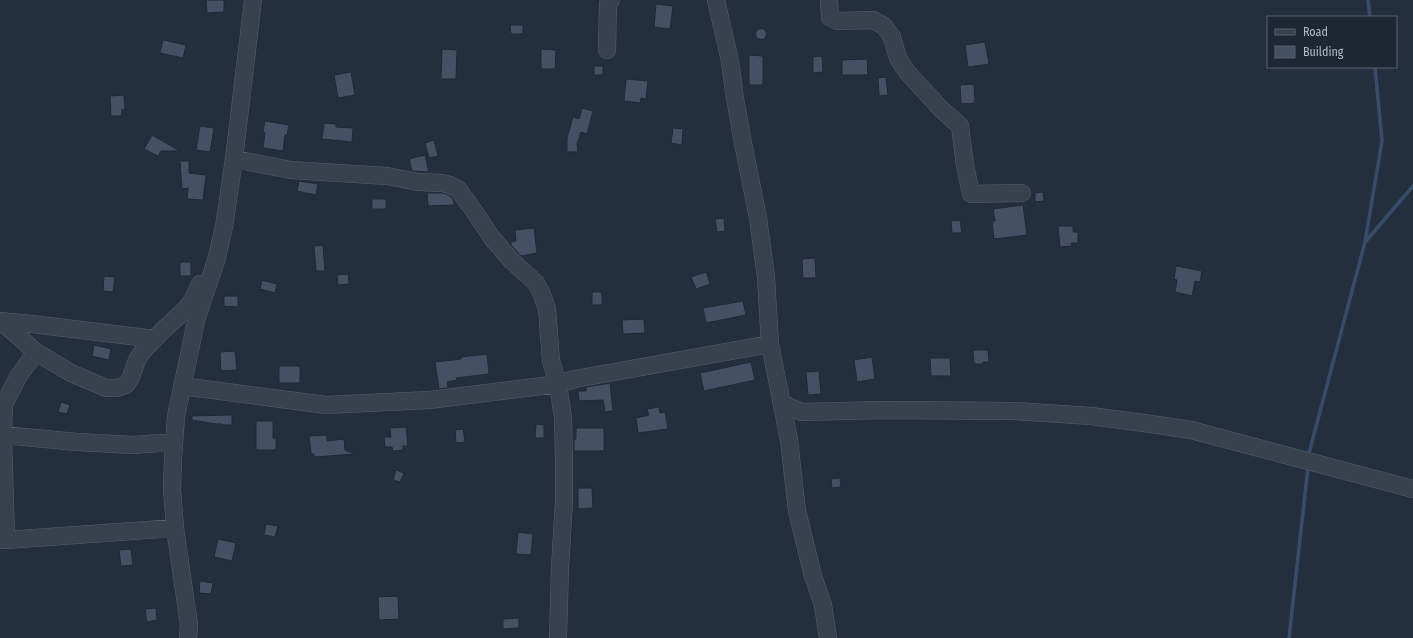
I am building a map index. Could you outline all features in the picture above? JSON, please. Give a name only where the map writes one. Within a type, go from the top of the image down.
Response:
[{"type":"street","points":[[188,638],[190,625],[175,528],[172,489],[176,416],[197,317],[216,262],[224,227],[234,159],[253,0]]},
{"type":"street","points":[[607,50],[608,4],[611,0]]},
{"type":"street","points":[[716,0],[730,61],[739,123],[758,218],[766,284],[770,344],[789,440],[797,511],[813,576],[822,605],[828,638]]},
{"type":"street","points":[[829,0],[830,17],[837,21],[873,20],[884,26],[892,37],[898,58],[907,72],[941,109],[960,126],[965,165],[971,194],[1022,193]]},
{"type":"street","points":[[234,159],[291,170],[388,176],[418,182],[442,183],[450,185],[458,189],[492,238],[511,260],[536,283],[541,292],[546,309],[550,361],[558,384],[563,418],[564,501],[558,638]]},
{"type":"street","points":[[1,322],[36,352],[71,373],[106,388],[117,388],[126,384],[131,377],[137,360],[143,351],[184,311],[192,301],[206,273],[216,262]]},
{"type":"street","points":[[1,322],[32,324],[155,339]]},
{"type":"street","points":[[182,386],[326,405],[429,400],[558,384],[576,379],[770,344]]},
{"type":"street","points":[[36,352],[18,377],[4,404],[3,540],[175,528]]},
{"type":"street","points":[[781,401],[789,407],[802,412],[882,410],[1014,411],[1091,416],[1152,424],[1191,430],[1413,489]]},
{"type":"street","points":[[3,435],[77,442],[133,445],[174,442]]},
{"type":"building","points":[[206,0],[224,0],[224,12],[207,13]]},
{"type":"building","points":[[656,4],[673,6],[670,29],[654,27]]},
{"type":"building","points":[[510,25],[523,25],[523,34],[511,34]]},
{"type":"building","points":[[761,28],[765,30],[767,34],[765,38],[761,40],[757,38],[755,34],[757,30]]},
{"type":"building","points":[[163,40],[186,45],[183,58],[160,53]]},
{"type":"building","points":[[985,42],[989,64],[968,67],[965,45]]},
{"type":"building","points":[[442,49],[457,50],[456,79],[441,79]]},
{"type":"building","points":[[541,49],[556,50],[555,69],[541,69]]},
{"type":"building","points":[[749,55],[763,56],[763,85],[749,85]]},
{"type":"building","points":[[822,56],[823,72],[813,73],[813,57]]},
{"type":"building","points":[[867,59],[868,75],[842,75],[842,60]]},
{"type":"building","points":[[594,66],[603,66],[603,75],[594,75]]},
{"type":"building","points":[[351,72],[355,95],[338,98],[334,75]]},
{"type":"building","points":[[886,77],[888,95],[879,96],[878,78]]},
{"type":"building","points":[[626,79],[648,81],[646,99],[641,98],[640,103],[624,101]]},
{"type":"building","points":[[974,84],[975,103],[961,104],[960,85]]},
{"type":"building","points":[[124,95],[125,110],[122,109],[122,116],[111,116],[110,96]]},
{"type":"building","points":[[582,108],[593,111],[587,134],[581,132],[577,144],[578,152],[567,152],[567,138],[573,117],[579,119]]},
{"type":"building","points":[[265,121],[289,125],[287,135],[285,135],[283,151],[263,148]]},
{"type":"building","points":[[324,123],[336,124],[336,127],[353,128],[352,142],[322,139]]},
{"type":"building","points":[[200,126],[214,128],[210,152],[196,150]]},
{"type":"building","points":[[673,128],[683,129],[682,145],[671,143]]},
{"type":"building","points":[[152,135],[180,151],[161,151],[158,156],[144,149]]},
{"type":"building","points":[[434,140],[438,156],[429,158],[425,143]]},
{"type":"building","points":[[425,155],[429,172],[412,171],[409,159]]},
{"type":"building","points":[[180,161],[189,161],[189,173],[206,175],[203,200],[187,199],[188,188],[182,189]]},
{"type":"building","points":[[299,181],[318,184],[316,195],[297,191]]},
{"type":"building","points":[[1043,192],[1044,201],[1035,202],[1035,193]]},
{"type":"building","points":[[427,193],[447,194],[454,201],[454,205],[428,206]]},
{"type":"building","points":[[372,199],[386,199],[386,209],[372,209]]},
{"type":"building","points":[[1023,205],[1027,235],[994,239],[992,221],[995,221],[993,209]]},
{"type":"building","points":[[724,218],[725,231],[717,232],[715,219]]},
{"type":"building","points":[[960,220],[962,233],[952,233],[951,221]]},
{"type":"building","points":[[1058,226],[1073,226],[1073,232],[1078,232],[1078,243],[1071,243],[1072,246],[1060,247]]},
{"type":"building","points":[[534,228],[537,253],[521,256],[511,245],[511,242],[516,241],[515,230]]},
{"type":"building","points":[[323,245],[325,271],[316,271],[314,246]]},
{"type":"building","points":[[815,258],[816,278],[803,278],[802,259]]},
{"type":"building","points":[[180,262],[191,262],[191,276],[180,276]]},
{"type":"building","points":[[1176,266],[1202,271],[1200,282],[1195,281],[1192,296],[1175,292],[1177,280],[1174,279]]},
{"type":"building","points":[[706,272],[710,284],[696,289],[691,277]]},
{"type":"building","points":[[348,274],[349,284],[338,285],[337,275]]},
{"type":"building","points":[[104,276],[115,277],[113,292],[103,291]]},
{"type":"building","points":[[262,280],[277,284],[275,293],[260,289]]},
{"type":"building","points":[[592,292],[602,292],[602,305],[592,305]]},
{"type":"building","points":[[224,296],[238,296],[238,307],[224,306]]},
{"type":"building","points":[[743,301],[746,315],[706,323],[703,308]]},
{"type":"building","points":[[644,319],[645,333],[623,334],[622,320]]},
{"type":"building","points":[[94,345],[111,349],[109,360],[92,356]]},
{"type":"building","points":[[973,350],[988,350],[989,362],[974,364]]},
{"type":"building","points":[[235,351],[237,370],[221,371],[220,352]]},
{"type":"building","points":[[487,354],[489,374],[456,378],[457,380],[447,382],[448,388],[439,389],[435,362]]},
{"type":"building","points":[[872,357],[875,379],[857,382],[854,360]]},
{"type":"building","points":[[930,358],[950,358],[951,376],[931,376]]},
{"type":"building","points":[[751,362],[755,380],[704,391],[700,373]]},
{"type":"building","points":[[279,366],[300,366],[300,383],[279,383]]},
{"type":"building","points":[[819,371],[821,394],[808,395],[806,372]]},
{"type":"building","points":[[610,383],[613,411],[605,412],[603,400],[579,401],[578,391],[586,391],[586,387]]},
{"type":"building","points":[[61,402],[70,405],[67,414],[58,412]]},
{"type":"building","points":[[659,407],[660,413],[665,412],[668,429],[638,433],[636,418],[649,415],[647,409]]},
{"type":"building","points":[[232,415],[232,425],[222,425],[192,420],[192,416]]},
{"type":"building","points":[[256,421],[273,421],[273,438],[276,438],[276,450],[256,450]]},
{"type":"building","points":[[536,424],[544,425],[544,438],[535,438]]},
{"type":"building","points":[[406,427],[408,446],[403,446],[403,450],[393,451],[392,447],[385,447],[384,437],[391,437],[390,428]]},
{"type":"building","points":[[576,428],[604,428],[604,451],[574,451]]},
{"type":"building","points":[[463,429],[465,442],[456,443],[455,430]]},
{"type":"building","points":[[327,435],[327,441],[344,439],[345,450],[355,454],[314,457],[314,454],[311,454],[309,436]]},
{"type":"building","points":[[396,470],[404,473],[400,482],[393,480]]},
{"type":"building","points":[[840,478],[841,487],[832,488],[831,479]]},
{"type":"building","points":[[578,488],[592,488],[593,508],[578,509]]},
{"type":"building","points":[[266,524],[278,526],[275,537],[264,535]]},
{"type":"building","points":[[518,532],[533,534],[531,555],[516,554]]},
{"type":"building","points":[[218,539],[236,543],[232,561],[214,557]]},
{"type":"building","points":[[131,549],[133,565],[121,566],[119,550]]},
{"type":"building","points":[[200,581],[213,583],[211,594],[199,593]]},
{"type":"building","points":[[398,596],[399,619],[379,620],[378,597]]},
{"type":"building","points":[[156,608],[157,620],[147,622],[145,609]]},
{"type":"building","points":[[519,618],[519,628],[503,629],[503,619]]},
{"type":"waterway","points":[[1368,0],[1370,16]]},
{"type":"waterway","points":[[1309,453],[1365,242],[1382,141],[1375,68]]},
{"type":"waterway","points":[[1366,241],[1413,186]]},
{"type":"waterway","points":[[1289,638],[1308,467]]}]
